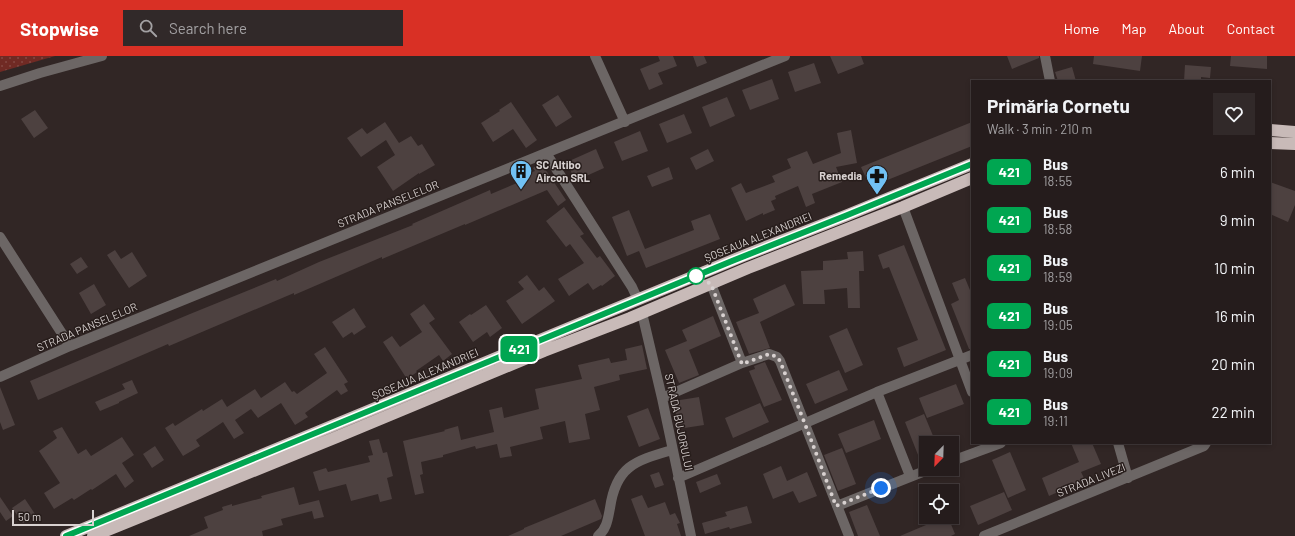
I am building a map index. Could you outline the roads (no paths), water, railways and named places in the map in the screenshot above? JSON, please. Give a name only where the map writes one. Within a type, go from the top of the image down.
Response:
[{"type":"highway","points":[[1271,130],[1295,132]]},
{"type":"highway","points":[[1271,143],[1295,144]]},
{"type":"highway","name":"ȘOSEAUA ALEXANDRIEI","points":[[66,536],[971,164]]},
{"type":"highway","points":[[93,536],[323,443],[544,351],[642,313],[971,178]]},
{"type":"street","points":[[0,86],[102,56]]},
{"type":"street","points":[[595,56],[625,122]]},
{"type":"street","name":"STRADA PANSELELOR","points":[[0,377],[70,346],[785,56]]},
{"type":"street","points":[[1045,56],[1050,80]]},
{"type":"street","points":[[546,153],[632,287],[638,300]]},
{"type":"street","points":[[903,207],[971,389]]},
{"type":"street","points":[[0,237],[70,346]]},
{"type":"street","points":[[711,284],[742,364]]},
{"type":"street","name":"STRADA BUJORULUI","points":[[642,313],[662,398],[691,536]]},
{"type":"street","points":[[662,398],[769,354],[777,357],[849,536]]},
{"type":"street","points":[[678,478],[877,392],[971,356]]},
{"type":"street","points":[[877,392],[910,476]]},
{"type":"street","points":[[1118,444],[1128,478]]},
{"type":"street","name":"STRADA LIVEZI","points":[[984,536],[1128,478],[1204,446],[1205,444]]},
{"type":"street","points":[[959,458],[990,445]]},
{"type":"street","points":[[598,536],[603,532],[608,520],[614,488],[622,474],[633,463],[672,450]]},
{"type":"street","points":[[836,506],[919,473]]},
{"type":"place","name":"SC Altibo Aircon SRL","points":[[521,190]]},
{"type":"place","name":"Remedia","points":[[877,196]]}]
